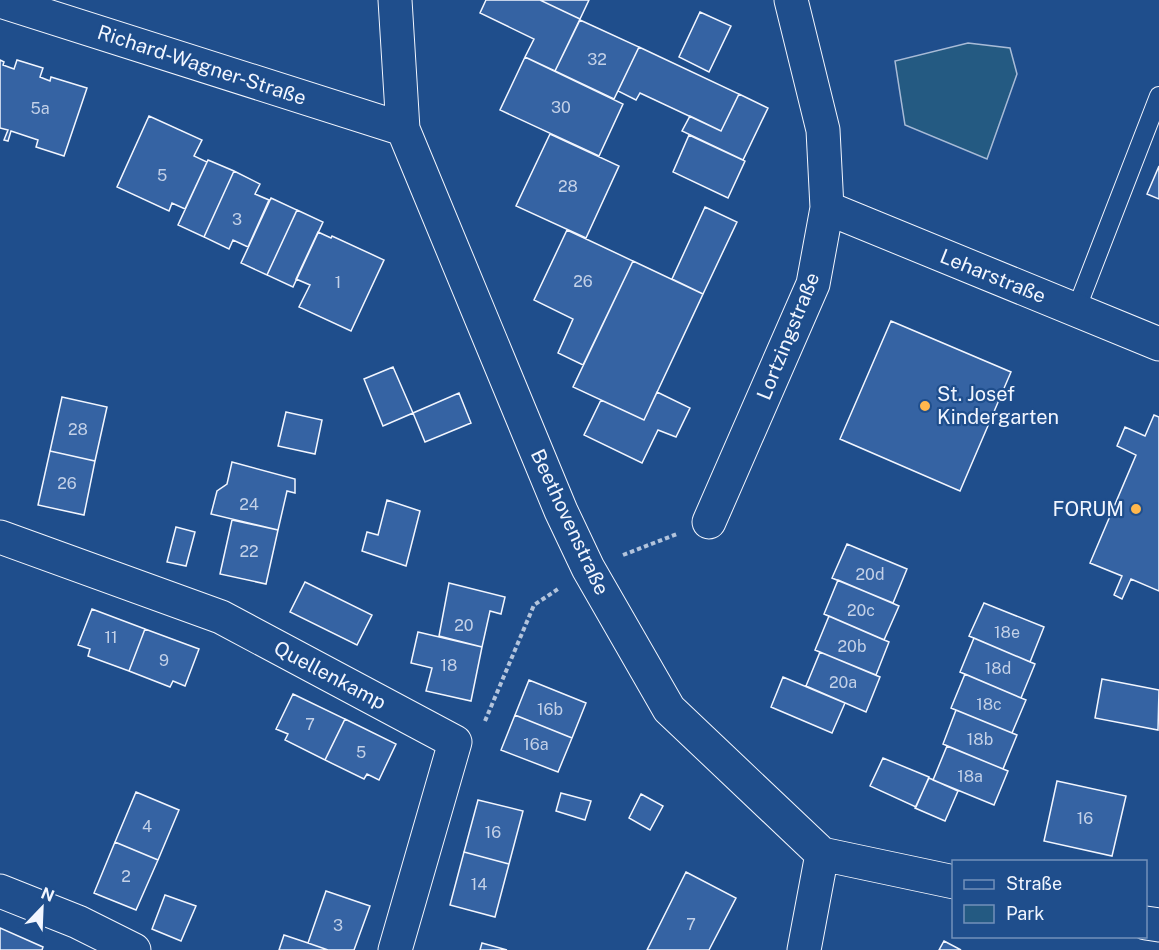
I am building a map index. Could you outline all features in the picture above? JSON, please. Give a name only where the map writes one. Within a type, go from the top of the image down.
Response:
[{"type":"street","name":"Richard-Wagner-Straße","points":[[0,0],[403,129]]},
{"type":"street","name":"Beethovenstraße","points":[[395,0],[403,129],[561,511],[588,568],[669,709],[822,854]]},
{"type":"street","name":"Lortzingstraße","points":[[709,522],[813,284],[827,208],[823,130],[791,0]]},
{"type":"street","name":"Leharstraße","points":[[827,208],[1159,344]]},
{"type":"street","name":"Quellenkamp","points":[[0,537],[221,617],[455,742]]},
{"type":"street","points":[[395,950],[455,742]]},
{"type":"street","points":[[804,950],[822,854],[952,882]]},
{"type":"street","points":[[0,891],[78,922],[134,950]]},
{"type":"lane","points":[[1076,310],[1159,96]]},
{"type":"path","points":[[455,742],[481,732],[534,604],[588,568],[709,522]]},
{"type":"green space","points":[[968,43],[1010,48],[1017,74],[987,159],[905,125],[895,61]]},
{"type":"building","points":[[486,0],[540,0],[580,19],[555,71],[525,57],[534,39],[480,13]]},
{"type":"building","points":[[540,0],[589,0],[580,19]]},
{"type":"building","points":[[700,12],[731,26],[709,72],[679,57]]},
{"type":"building","points":[[580,20],[639,47],[614,99],[555,71]]},
{"type":"building","points":[[639,47],[739,94],[721,131],[640,93],[636,100],[618,91]]},
{"type":"building","points":[[525,57],[623,104],[599,156],[500,110]]},
{"type":"building","points":[[0,60],[4,62],[3,65],[14,69],[17,60],[43,68],[40,77],[50,81],[51,77],[87,88],[64,156],[36,147],[38,140],[11,131],[8,141],[4,140],[8,130],[0,128]]},
{"type":"building","points":[[739,94],[768,108],[743,160],[682,131],[690,116],[721,131]]},
{"type":"building","points":[[149,116],[202,140],[194,156],[207,162],[185,209],[172,203],[169,211],[117,187]]},
{"type":"building","points":[[550,134],[619,166],[586,238],[516,206]]},
{"type":"building","points":[[689,135],[745,161],[728,198],[673,172]]},
{"type":"building","points":[[208,160],[234,171],[204,237],[178,225]]},
{"type":"building","points":[[1159,166],[1159,199],[1147,194]]},
{"type":"building","points":[[234,171],[260,184],[255,194],[269,200],[248,247],[233,240],[229,249],[204,237]]},
{"type":"building","points":[[271,198],[297,210],[267,275],[241,263]]},
{"type":"building","points":[[705,207],[737,222],[703,294],[672,279]]},
{"type":"building","points":[[297,210],[323,222],[293,287],[267,275]]},
{"type":"building","points":[[567,230],[633,261],[583,365],[558,353],[573,319],[534,300]]},
{"type":"building","points":[[318,232],[384,260],[351,331],[299,307],[310,285],[296,279]]},
{"type":"building","points":[[633,261],[703,294],[644,420],[573,387]]},
{"type":"building","name":"St. Josef Kindergarten","points":[[891,321],[1011,372],[960,491],[840,439]]},
{"type":"building","points":[[393,367],[413,413],[383,426],[364,379]]},
{"type":"building","points":[[657,392],[690,408],[676,437],[658,430],[642,463],[584,435],[601,400],[644,420]]},
{"type":"building","points":[[459,393],[471,423],[425,442],[413,413]]},
{"type":"building","points":[[62,397],[107,407],[95,461],[50,451]]},
{"type":"building","points":[[286,412],[322,420],[315,454],[278,446]]},
{"type":"building","name":"FORUM","points":[[1154,415],[1159,417],[1159,591],[1131,579],[1122,599],[1114,595],[1122,576],[1090,563],[1136,455],[1117,446],[1125,427],[1145,436]]},
{"type":"building","points":[[50,451],[95,461],[84,515],[38,505]]},
{"type":"building","points":[[232,462],[295,479],[295,493],[287,491],[278,530],[211,514],[217,491],[227,484]]},
{"type":"building","points":[[387,500],[420,511],[406,566],[362,551],[367,532],[378,535]]},
{"type":"building","points":[[232,520],[278,530],[266,584],[220,574]]},
{"type":"building","points":[[176,527],[195,532],[186,566],[167,562]]},
{"type":"building","points":[[847,544],[907,569],[893,603],[832,578]]},
{"type":"building","points":[[838,580],[899,606],[884,640],[824,614]]},
{"type":"building","points":[[305,582],[372,615],[357,645],[290,612]]},
{"type":"building","points":[[449,583],[505,597],[501,614],[490,611],[482,647],[439,636]]},
{"type":"building","points":[[984,603],[1044,627],[1030,662],[969,636]]},
{"type":"building","points":[[92,609],[145,629],[129,671],[88,656],[90,649],[78,645]]},
{"type":"building","points":[[829,616],[889,642],[876,675],[815,650]]},
{"type":"building","points":[[145,629],[199,649],[185,686],[173,681],[170,687],[129,671]]},
{"type":"building","points":[[418,632],[482,647],[471,701],[426,691],[432,668],[411,663]]},
{"type":"building","points":[[974,638],[1035,664],[1021,698],[960,672]]},
{"type":"building","points":[[820,652],[880,677],[866,712],[806,686]]},
{"type":"building","points":[[965,674],[1026,700],[1012,733],[951,708]]},
{"type":"building","points":[[783,677],[845,703],[832,733],[771,707]]},
{"type":"building","points":[[1102,679],[1159,690],[1158,730],[1095,718]]},
{"type":"building","points":[[529,680],[586,703],[572,738],[515,715]]},
{"type":"building","points":[[293,694],[345,719],[325,760],[285,740],[288,734],[276,729]]},
{"type":"building","points":[[956,710],[1017,735],[1003,769],[943,744]]},
{"type":"building","points":[[515,715],[572,738],[558,772],[501,750]]},
{"type":"building","points":[[345,719],[396,744],[379,780],[367,774],[364,779],[325,760]]},
{"type":"building","points":[[947,746],[1008,771],[994,805],[933,780]]},
{"type":"building","points":[[883,758],[929,777],[916,807],[870,786]]},
{"type":"building","points":[[929,778],[958,791],[945,821],[915,808]]},
{"type":"building","points":[[1057,781],[1126,796],[1112,856],[1044,841]]},
{"type":"building","points":[[136,792],[179,810],[158,860],[115,842]]},
{"type":"building","points":[[561,793],[591,801],[585,820],[556,811]]},
{"type":"building","points":[[641,794],[663,806],[650,830],[629,818]]},
{"type":"building","points":[[478,800],[523,811],[509,864],[464,852]]},
{"type":"building","points":[[115,842],[158,860],[136,910],[94,893]]},
{"type":"building","points":[[464,852],[509,864],[495,917],[450,905]]},
{"type":"building","points":[[686,872],[736,898],[709,950],[647,950]]},
{"type":"building","points":[[326,891],[370,906],[354,950],[328,950],[308,943]]},
{"type":"building","points":[[165,895],[196,906],[181,941],[152,929]]},
{"type":"building","points":[[0,928],[43,947],[42,950],[0,950]]},
{"type":"building","points":[[284,935],[308,943],[328,950],[279,950]]},
{"type":"building","points":[[944,941],[961,950],[939,950]]},
{"type":"building","points":[[482,943],[507,950],[480,950]]},
{"type":"place","name":"St. Josef Kindergarten","points":[[925,406]]},
{"type":"place","name":"FORUM","points":[[1136,509]]}]
